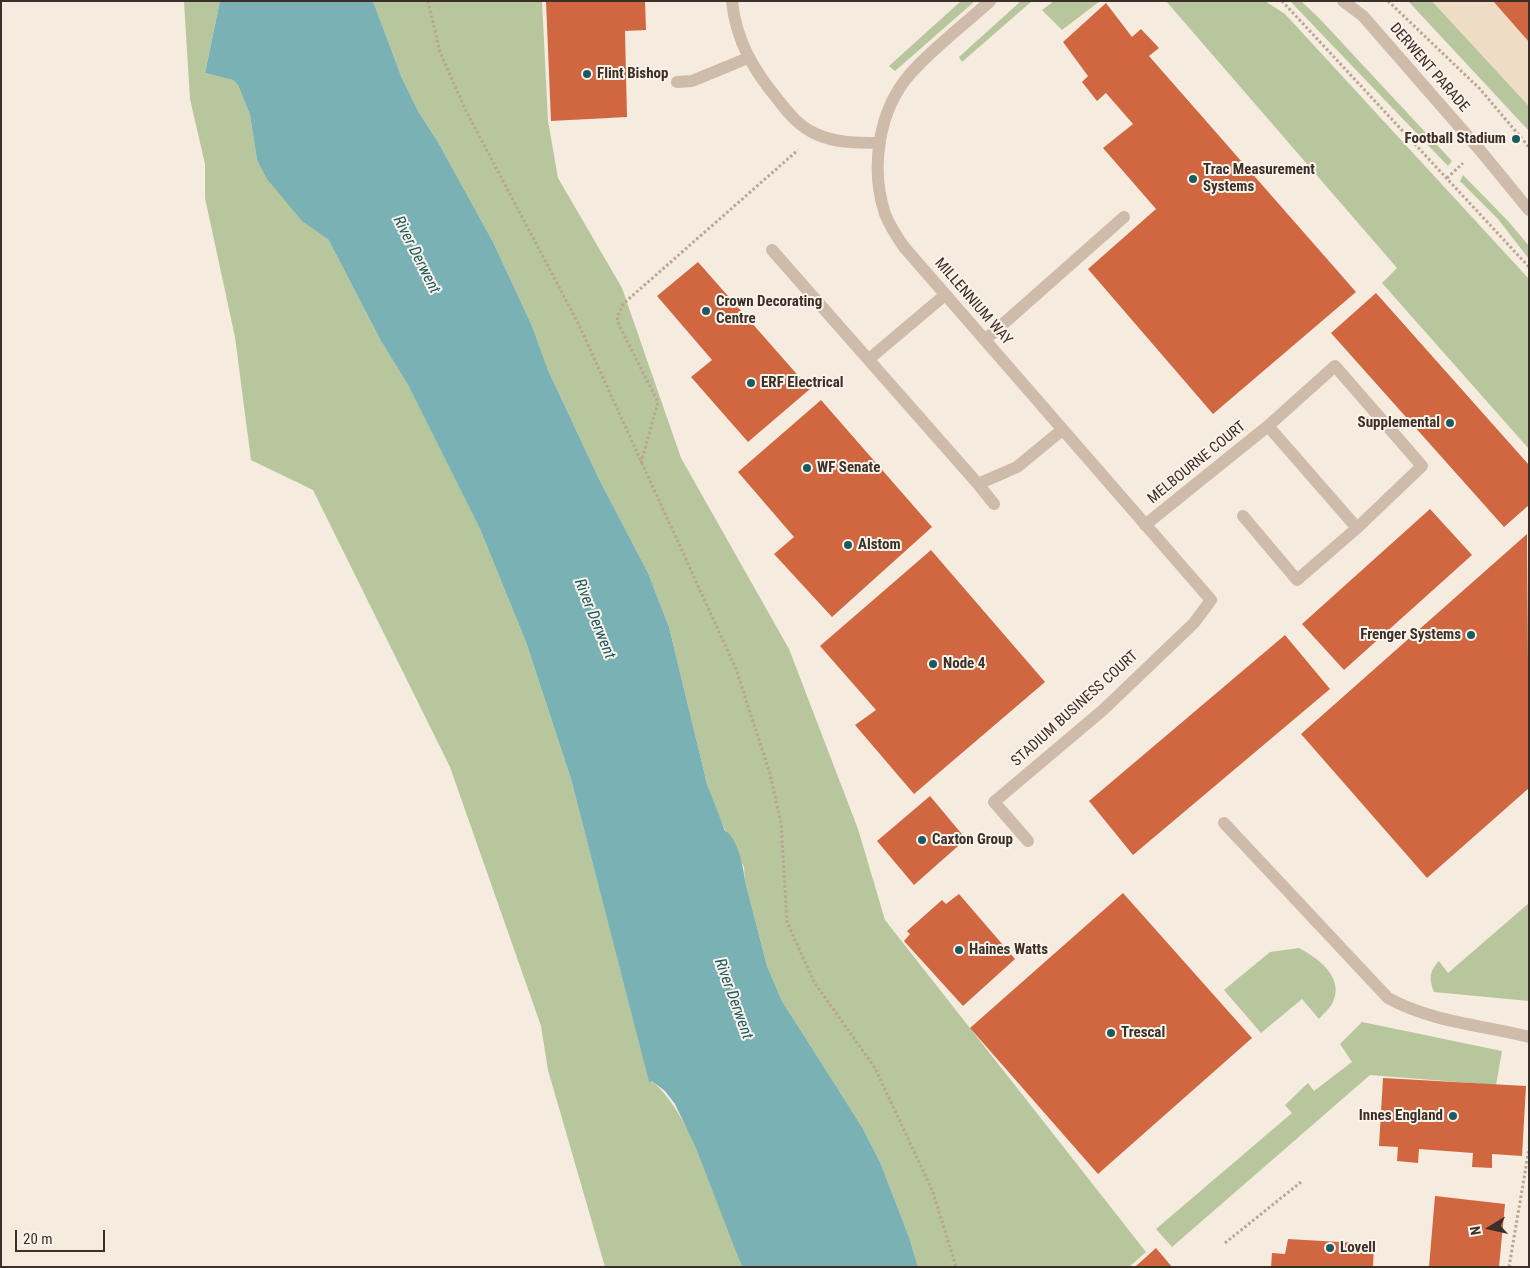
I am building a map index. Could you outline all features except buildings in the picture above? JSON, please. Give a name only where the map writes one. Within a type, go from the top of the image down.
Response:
[{"type":"street","points":[[732,1],[737,30],[754,70],[794,120],[815,134],[846,141],[880,143]]},
{"type":"street","name":"MILLENNIUM WAY","points":[[990,1],[906,79],[889,108],[880,143],[879,187],[889,224],[904,247],[945,295],[1211,600]]},
{"type":"street","name":"DERWENT PARADE","points":[[1343,1],[1363,16],[1480,149],[1529,210]]},
{"type":"street","name":"DERWENT PARADE","points":[[1355,1],[1363,16]]},
{"type":"street","points":[[677,82],[692,81],[748,58]]},
{"type":"street","points":[[985,340],[1124,217]]},
{"type":"street","points":[[772,250],[994,504]]},
{"type":"street","points":[[869,359],[945,295]]},
{"type":"street","name":"MELBOURNE COURT","points":[[1145,525],[1268,426],[1335,366],[1422,466],[1357,528],[1268,426]]},
{"type":"street","points":[[978,484],[1017,467],[1062,430]]},
{"type":"street","points":[[1242,516],[1297,580],[1357,528]]},
{"type":"street","name":"STADIUM BUSINESS COURT","points":[[1028,841],[994,802],[1103,710],[1194,623],[1211,600]]},
{"type":"street","points":[[1224,823],[1388,998],[1410,1010],[1444,1020],[1529,1036]]},
{"type":"path","points":[[428,1],[440,52],[464,107],[578,323],[736,669],[770,774],[781,823],[787,922],[814,982],[874,1068],[933,1192],[956,1267]]},
{"type":"path","points":[[1282,1],[1529,267]]},
{"type":"path","points":[[1388,1],[1480,90],[1529,147]]},
{"type":"path","points":[[641,464],[658,402],[619,325],[619,310],[623,304],[815,134]]},
{"type":"path","points":[[1509,1267],[1529,1148]]},
{"type":"path","points":[[1225,1243],[1301,1182]]},
{"type":"green space","points":[[184,1],[220,1],[205,73],[233,80],[238,85],[250,115],[257,160],[328,239],[381,341],[408,385],[480,529],[526,642],[571,779],[649,1081],[652,1081],[667,1096],[693,1141],[716,1194],[742,1267],[605,1267],[548,1070],[541,1026],[450,767],[313,490],[251,460],[235,337],[205,198],[205,164],[190,99]]},
{"type":"green space","points":[[373,1],[542,1],[548,121],[558,178],[622,288],[681,458],[789,649],[858,829],[885,920],[1146,1252],[1129,1267],[918,1267],[909,1237],[880,1162],[862,1127],[782,1001],[767,966],[745,881],[744,867],[719,818],[707,784],[669,627],[648,573],[598,477],[548,370],[532,326],[493,242],[438,142],[418,111],[401,76]]},
{"type":"green space","points":[[961,1],[975,1],[895,71],[889,66]]},
{"type":"green space","points":[[1021,1],[1032,1],[962,62],[959,57]]},
{"type":"green space","points":[[1054,1],[1100,1],[1062,30],[1042,10]]},
{"type":"green space","points":[[1166,1],[1265,1],[1285,14],[1529,279],[1529,449],[1382,283],[1397,268]]},
{"type":"green space","points":[[1290,1],[1301,1],[1319,18],[1452,161],[1448,166]]},
{"type":"green space","points":[[1408,1],[1432,1],[1529,106],[1529,131]]},
{"type":"green space","points":[[1463,175],[1508,221],[1529,246],[1529,259],[1498,219],[1460,181]]},
{"type":"green space","points":[[1529,903],[1529,1001],[1434,992],[1431,975],[1439,961],[1448,973]]},
{"type":"green space","points":[[1299,948],[1314,957],[1333,977],[1335,995],[1332,1004],[1319,1019],[1302,999],[1261,1033],[1224,990],[1270,952]]},
{"type":"green space","points":[[1362,1022],[1502,1051],[1496,1085],[1370,1075],[1172,1247],[1156,1229],[1292,1113],[1285,1105],[1308,1083],[1314,1091],[1352,1062],[1340,1044]]},
{"type":"shaded area","points":[[1432,1],[1493,1],[1529,42],[1529,106]]},
{"type":"water","name":"River Derwent","points":[[220,1],[373,1],[401,76],[418,111],[438,142],[493,242],[532,326],[548,370],[598,477],[648,573],[669,627],[707,784],[725,831],[733,839],[739,853],[767,966],[782,1001],[862,1127],[880,1162],[909,1237],[918,1267],[742,1267],[696,1148],[675,1104],[665,1091],[652,1081],[649,1082],[571,779],[526,642],[480,529],[408,385],[381,341],[328,239],[302,221],[267,179],[257,160],[250,115],[238,85],[233,80],[205,73]]},
{"type":"place","name":"Flint Bishop","points":[[587,74]]},
{"type":"place","name":"Football Stadium","points":[[1516,139]]},
{"type":"place","name":"Trac Measurement Systems","points":[[1193,179]]},
{"type":"place","name":"Crown Decorating Centre","points":[[706,311]]},
{"type":"place","name":"ERF Electrical","points":[[751,383]]},
{"type":"place","name":"Supplemental","points":[[1450,423]]},
{"type":"place","name":"WF Senate","points":[[807,468]]},
{"type":"place","name":"Alstom","points":[[848,545]]},
{"type":"place","name":"Frenger Systems","points":[[1471,635]]},
{"type":"place","name":"Node 4","points":[[933,664]]},
{"type":"place","name":"Caxton Group","points":[[922,840]]},
{"type":"place","name":"Haines Watts","points":[[959,950]]},
{"type":"place","name":"Trescal","points":[[1111,1033]]},
{"type":"place","name":"Innes England","points":[[1453,1116]]},
{"type":"place","name":"Lovell","points":[[1330,1248]]}]
